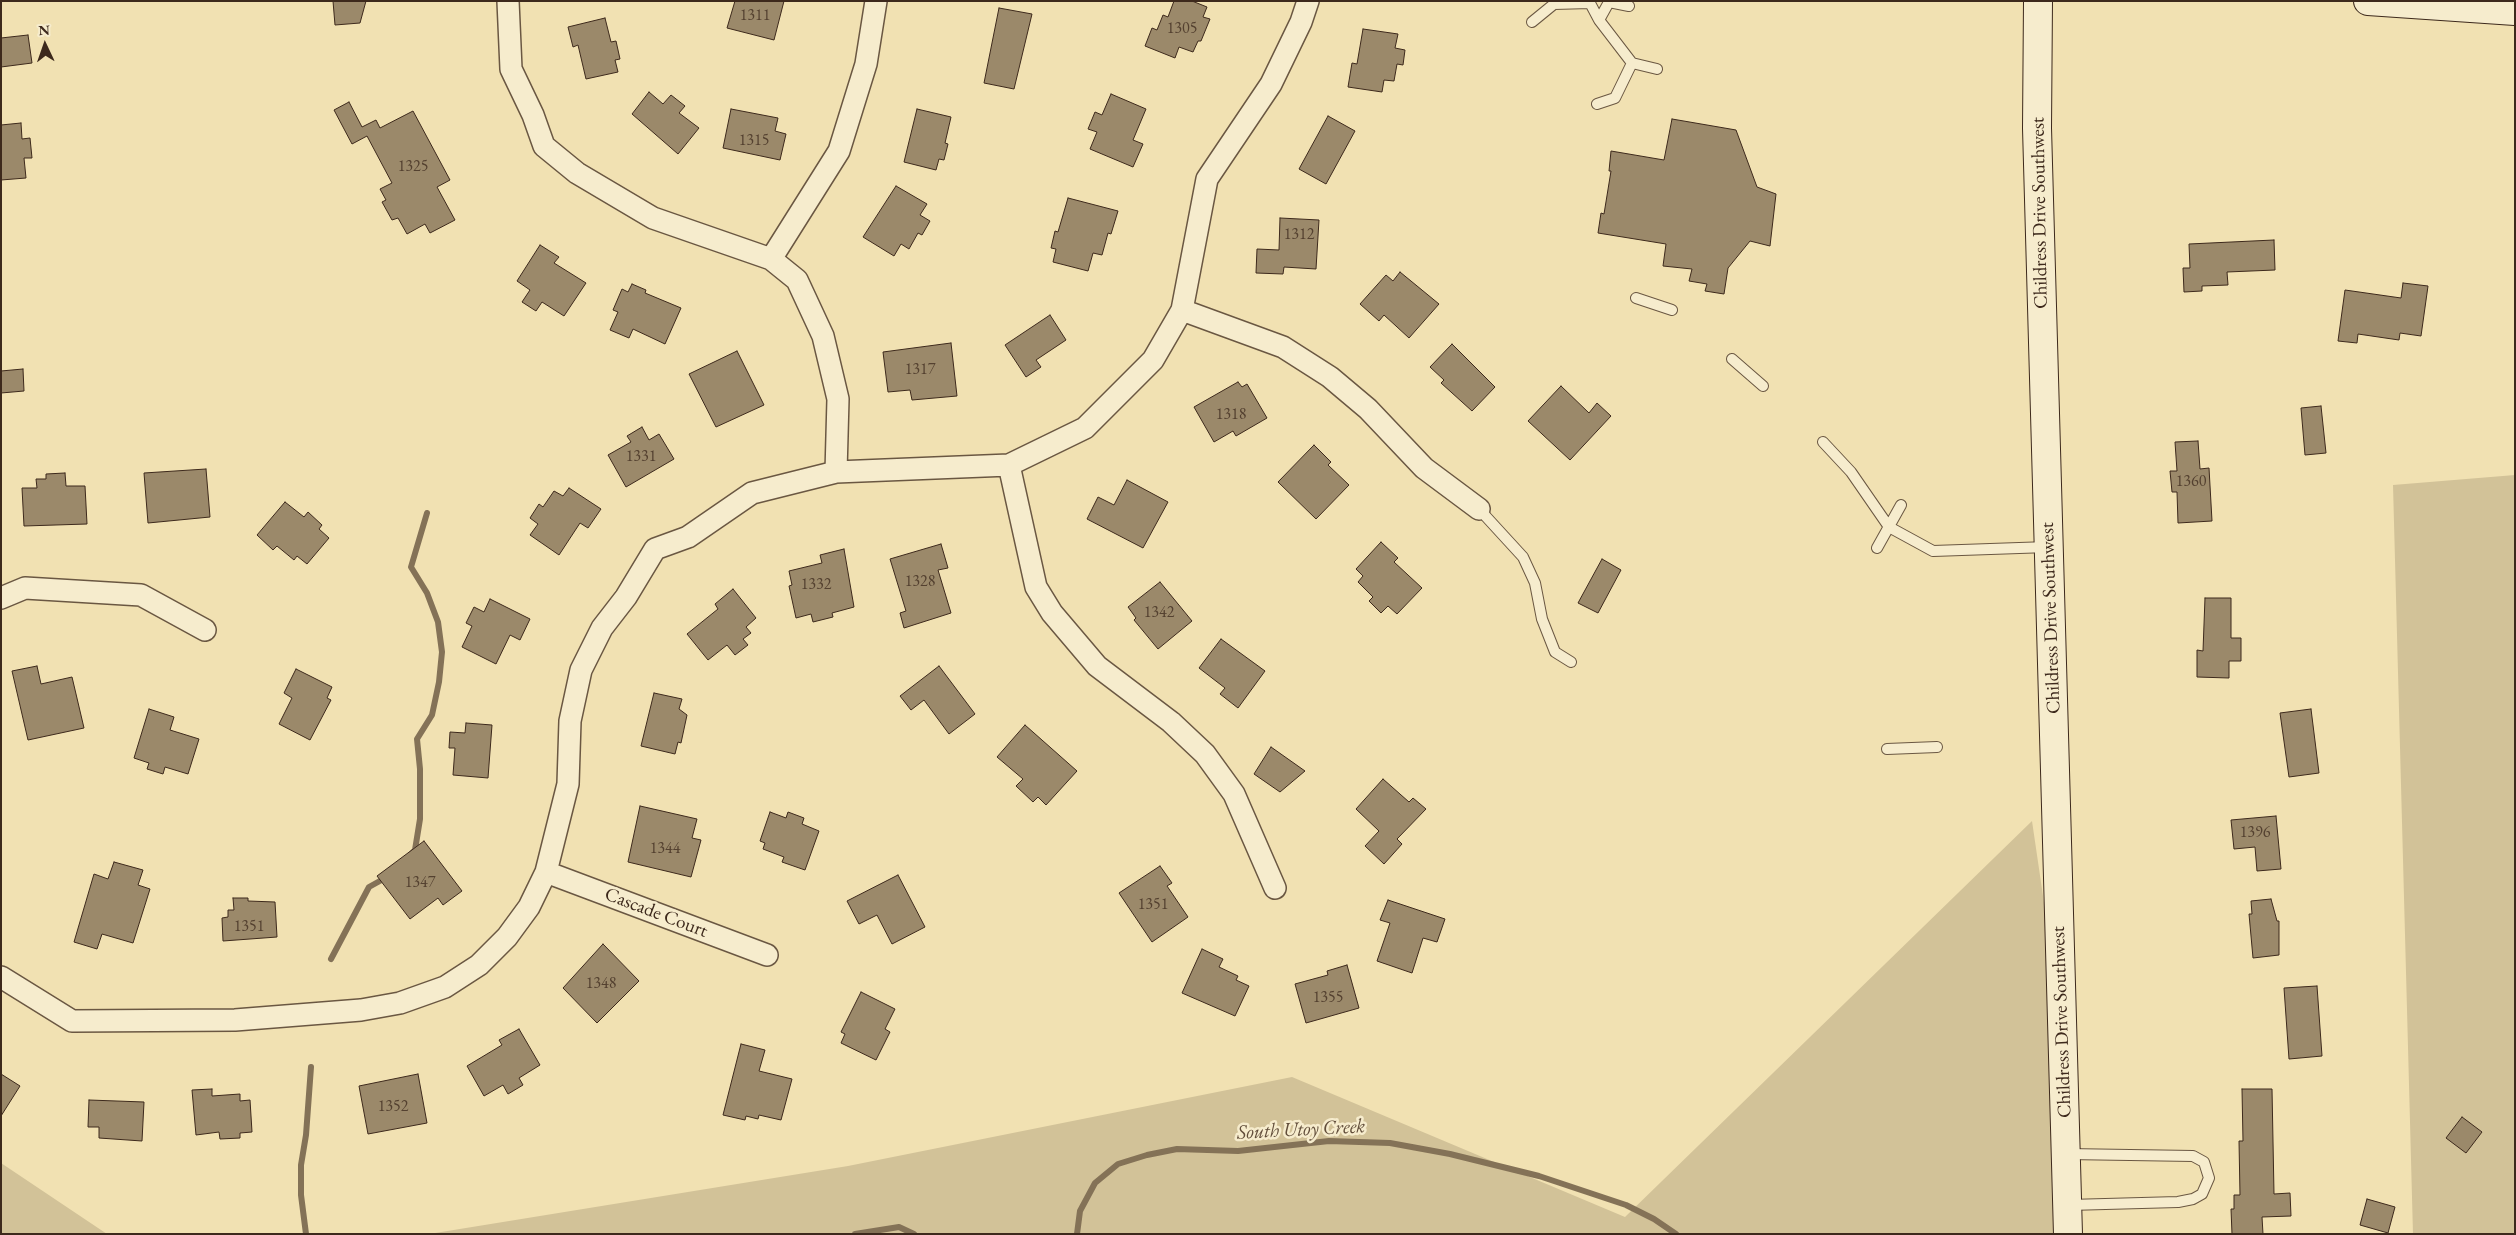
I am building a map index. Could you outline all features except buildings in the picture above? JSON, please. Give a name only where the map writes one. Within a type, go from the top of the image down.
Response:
[{"type":"street","points":[[508,1],[511,70],[533,116],[544,146],[577,173],[653,218],[771,258],[797,280],[823,336],[838,399],[836,472]]},
{"type":"street","points":[[771,258],[839,152],[866,64],[876,1]]},
{"type":"street","points":[[1,977],[72,1021],[235,1020],[400,1004],[445,986],[479,965],[507,937],[529,907],[546,872],[568,784],[570,721],[581,670],[602,628],[626,597],[655,549],[688,537],[752,493],[836,472],[1009,465],[1085,428],[1153,360],[1182,310],[1207,179],[1271,84],[1301,22],[1308,1]]},
{"type":"street","name":"Childress Drive Southwest","points":[[2038,1],[2037,128],[2068,1234]]},
{"type":"street","points":[[2368,1],[2515,11]]},
{"type":"street","points":[[1182,310],[1283,346],[1330,377],[1368,409],[1424,468],[1479,509]]},
{"type":"street","points":[[1009,465],[1036,587],[1052,613],[1097,666],[1171,722],[1205,754],[1234,794],[1276,888]]},
{"type":"street","points":[[1,598],[25,588],[141,594],[205,630]]},
{"type":"street","name":"Cascade Court","points":[[546,872],[767,955]]},
{"type":"lane","points":[[1599,20],[1609,2],[1629,6]]},
{"type":"lane","points":[[1532,22],[1554,4],[1590,3],[1599,20],[1632,63],[1657,69]]},
{"type":"lane","points":[[1597,104],[1615,98],[1632,63]]},
{"type":"lane","points":[[1636,298],[1672,310]]},
{"type":"lane","points":[[1732,359],[1763,386]]},
{"type":"lane","points":[[1822,442],[1850,472],[1889,527],[1933,551],[2049,546]]},
{"type":"lane","points":[[1877,548],[1900,505]]},
{"type":"lane","points":[[1479,509],[1523,557],[1535,583],[1542,619],[1555,652],[1571,662]]},
{"type":"lane","points":[[1888,749],[1937,747]]},
{"type":"lane","points":[[2066,1154],[2193,1156],[2204,1162],[2209,1178],[2202,1194],[2186,1201],[2067,1205]]},
{"type":"shaded area","points":[[2515,475],[2515,1234],[2413,1234],[2393,485]]},
{"type":"shaded area","points":[[2032,821],[2075,1114],[2080,1234],[429,1234],[848,1166],[1292,1077],[1625,1217]]},
{"type":"shaded area","points":[[1,1163],[107,1234],[1,1234]]},
{"type":"waterway","points":[[412,853],[415,850],[420,819],[420,769],[417,739],[432,715],[439,682],[442,652],[438,622],[427,593],[411,567],[427,513]]},
{"type":"waterway","points":[[331,959],[369,887],[387,877]]},
{"type":"waterway","points":[[306,1234],[301,1195],[301,1165],[306,1135],[311,1067]]},
{"type":"waterway","name":"South Utoy Creek","points":[[1077,1234],[1080,1211],[1095,1183],[1118,1164],[1147,1155],[1177,1149],[1238,1151],[1329,1141],[1390,1143],[1450,1154],[1539,1176],[1626,1205],[1654,1219],[1676,1234]]},
{"type":"waterway","name":"South Utoy Creek","points":[[855,1234],[899,1227],[914,1234]]}]
